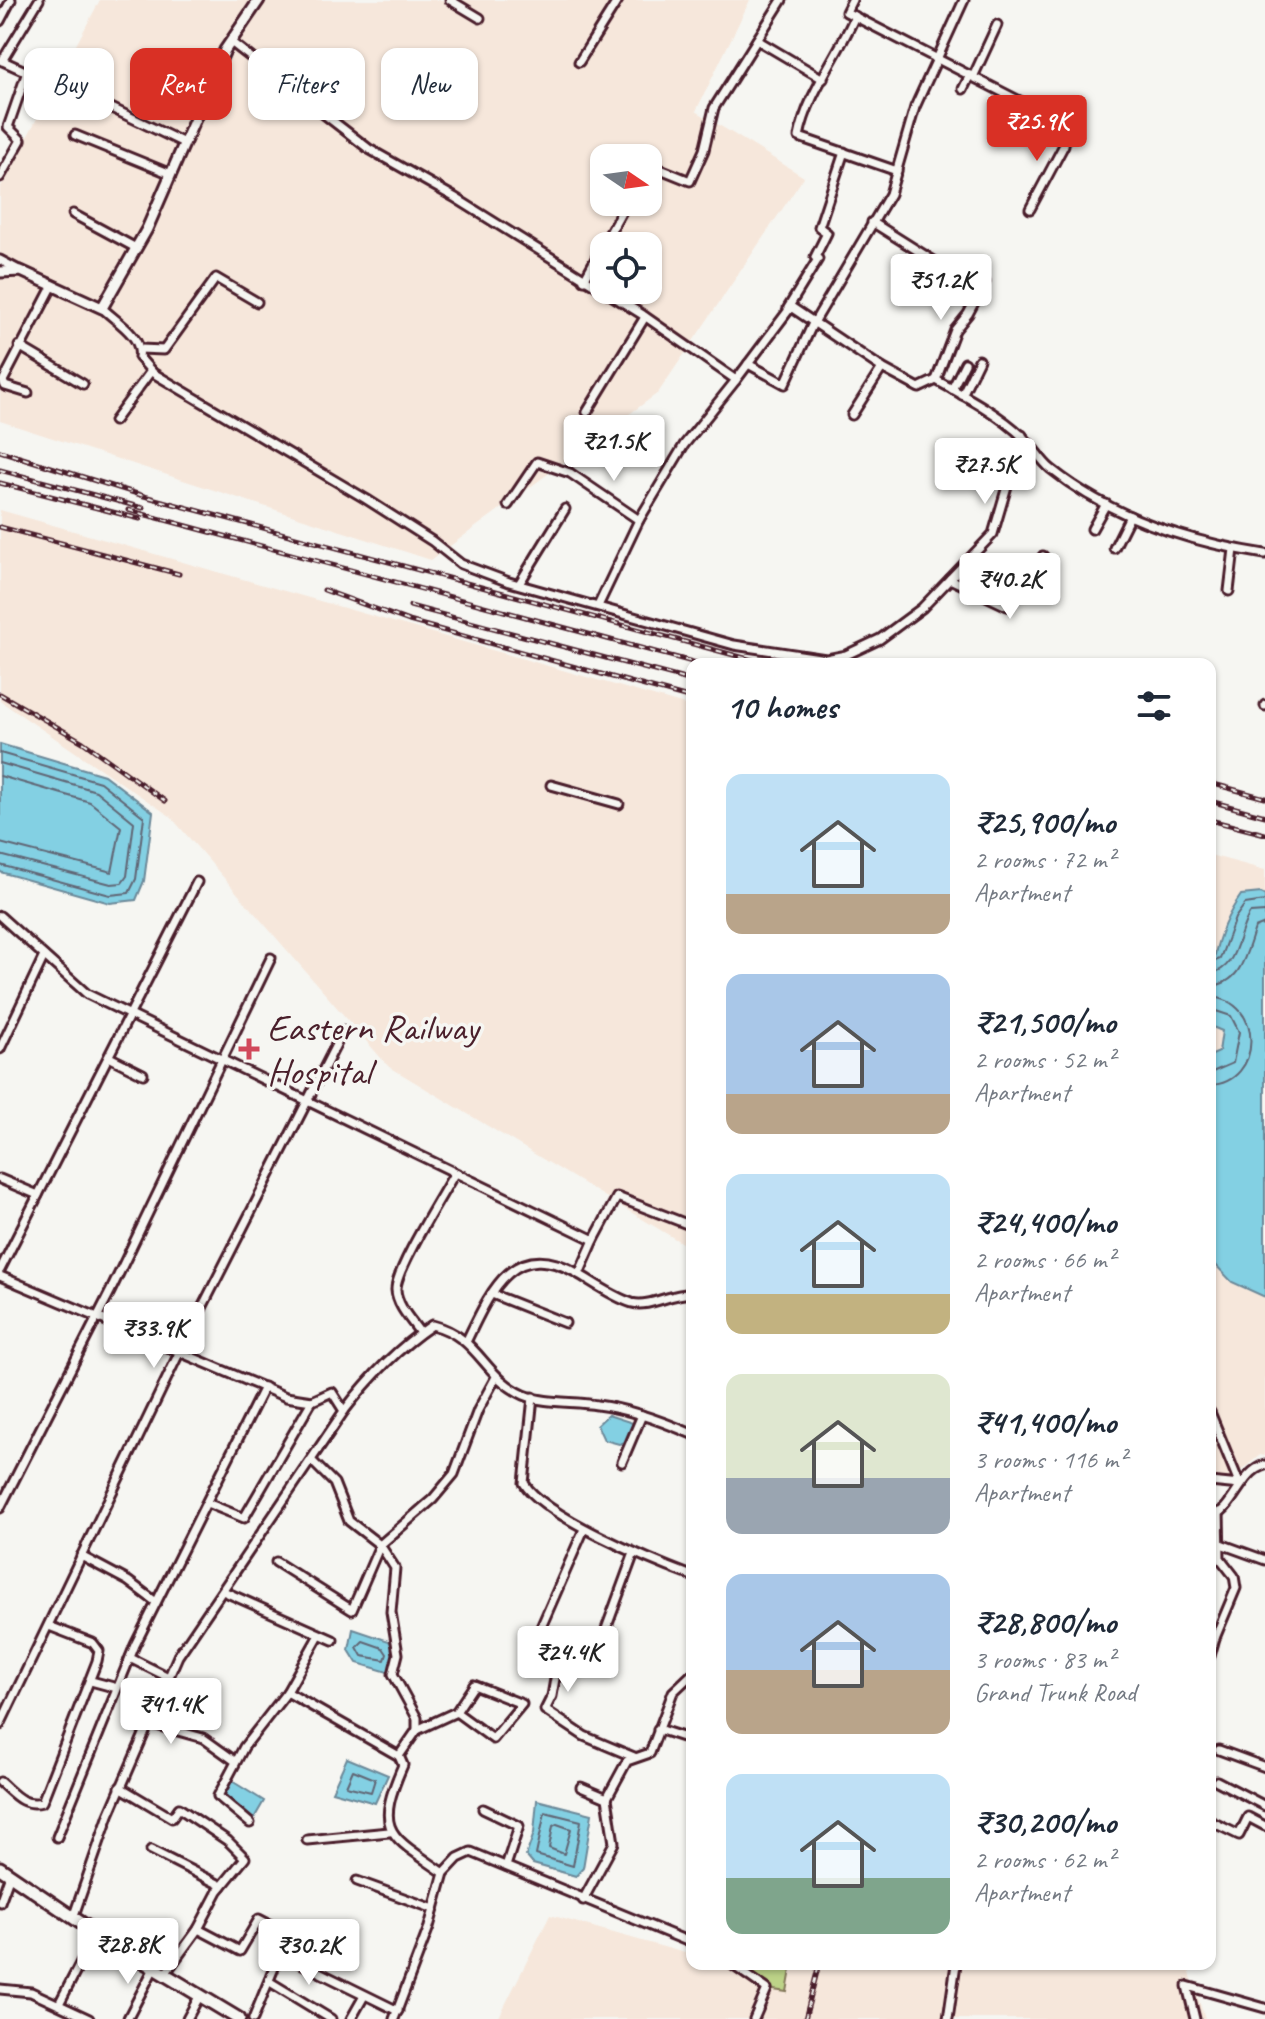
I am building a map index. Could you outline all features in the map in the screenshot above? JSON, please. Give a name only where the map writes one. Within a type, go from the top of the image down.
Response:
[{"type":"main road","points":[[5,1872],[96,1933],[239,2019]]},
{"type":"street","points":[[0,21],[11,0]]},
{"type":"street","points":[[0,177],[21,140],[8,127],[27,72],[2,62],[39,0]]},
{"type":"street","points":[[102,308],[136,248],[231,42],[259,0]]},
{"type":"street","points":[[450,0],[480,18]]},
{"type":"street","points":[[579,62],[618,0]]},
{"type":"street","points":[[662,170],[690,181],[704,150],[714,108],[782,0]]},
{"type":"street","points":[[852,0],[846,12],[1047,115],[1065,130],[1064,145],[1030,209]]},
{"type":"street","points":[[748,364],[785,384],[814,321],[890,194],[915,107],[964,0]]},
{"type":"street","points":[[855,16],[808,107],[799,137],[897,171]]},
{"type":"street","points":[[963,89],[997,25]]},
{"type":"street","points":[[757,40],[823,79]]},
{"type":"street","points":[[231,42],[369,149],[454,197],[645,317],[736,380]]},
{"type":"street","points":[[114,109],[184,143]]},
{"type":"street","points":[[75,135],[171,174]]},
{"type":"street","points":[[598,606],[639,520],[684,445],[786,312],[818,259],[815,257],[827,233],[819,227],[844,152]]},
{"type":"street","points":[[73,214],[136,248]]},
{"type":"street","points":[[584,280],[619,216]]},
{"type":"street","points":[[786,312],[791,307],[882,368],[919,388],[936,380],[955,330],[968,314],[982,286],[872,222]]},
{"type":"street","points":[[0,260],[102,308],[136,339],[139,357],[151,371],[379,508],[461,564],[519,584],[734,645],[819,658]]},
{"type":"street","points":[[0,272],[21,271]]},
{"type":"street","points":[[140,349],[162,350],[167,347],[216,278],[257,302]]},
{"type":"street","points":[[28,393],[2,383],[53,285]]},
{"type":"street","points":[[587,412],[645,317]]},
{"type":"street","points":[[19,346],[83,384]]},
{"type":"street","points":[[962,395],[979,360]]},
{"type":"street","points":[[952,389],[965,363]]},
{"type":"street","points":[[852,415],[882,368]]},
{"type":"street","points":[[114,421],[151,371]]},
{"type":"street","points":[[936,380],[1022,435],[1050,468],[1106,504],[1149,526],[1234,549],[1265,554]]},
{"type":"street","points":[[831,658],[846,655],[880,639],[922,608],[993,534],[1022,435]]},
{"type":"street","points":[[508,505],[537,462],[570,473],[639,520]]},
{"type":"street","points":[[1092,529],[1106,504]]},
{"type":"street","points":[[519,584],[565,509]]},
{"type":"street","points":[[1114,548],[1130,516]]},
{"type":"street","points":[[1229,591],[1234,549]]},
{"type":"street","points":[[950,579],[1000,606],[1007,606],[1043,556]]},
{"type":"street","points":[[1031,574],[1047,585]]},
{"type":"street","points":[[551,785],[619,804]]},
{"type":"street","points":[[0,1270],[197,882]]},
{"type":"street","points":[[0,916],[87,994],[594,1240]]},
{"type":"street","points":[[0,1049],[44,956]]},
{"type":"street","points":[[0,1508],[271,958]]},
{"type":"street","points":[[0,1725],[180,1351],[221,1276],[343,1031]]},
{"type":"street","points":[[109,1057],[143,1074]]},
{"type":"street","points":[[420,1333],[399,1303],[395,1289],[454,1174]]},
{"type":"street","points":[[0,1179],[38,1195]]},
{"type":"street","points":[[579,1274],[617,1197],[686,1224]]},
{"type":"street","points":[[467,1340],[492,1294],[514,1267],[537,1259],[579,1274],[632,1303],[686,1295]]},
{"type":"street","points":[[0,1276],[286,1397],[312,1401],[332,1392],[344,1411]]},
{"type":"street","points":[[492,1294],[565,1323]]},
{"type":"street","points":[[73,1918],[120,1787],[178,1656],[344,1411],[365,1384],[420,1333],[432,1325],[467,1340],[496,1377],[533,1397],[601,1405],[642,1415],[686,1432]]},
{"type":"street","points":[[276,1562],[352,1610],[380,1545],[433,1499],[454,1474],[478,1410],[496,1377]]},
{"type":"street","points":[[57,1837],[130,1658],[264,1387]]},
{"type":"street","points":[[533,1397],[524,1483],[529,1493],[584,1529],[686,1574]]},
{"type":"street","points":[[207,1503],[244,1518],[312,1401]]},
{"type":"street","points":[[622,1462],[642,1415]]},
{"type":"street","points":[[1216,1427],[1240,1485]]},
{"type":"street","points":[[312,1461],[334,1483],[349,1521],[380,1545],[395,1568],[391,1612],[398,1654],[393,1674],[417,1718],[417,1730]]},
{"type":"street","points":[[1216,1514],[1257,1467],[1265,1465]]},
{"type":"street","points":[[1216,1483],[1240,1485]]},
{"type":"street","points":[[1216,1630],[1236,1588],[1234,1576],[1220,1558],[1219,1512]]},
{"type":"street","points":[[584,1529],[528,1657],[557,1667],[552,1696],[545,1710],[584,1736],[634,1757]]},
{"type":"street","points":[[1218,1543],[1265,1560]]},
{"type":"street","points":[[602,1640],[634,1553]]},
{"type":"street","points":[[81,1556],[128,1581],[156,1602]]},
{"type":"street","points":[[223,1591],[333,1640]]},
{"type":"street","points":[[0,1782],[22,1802],[42,1802],[91,1681],[99,1651],[93,1643],[49,1626]]},
{"type":"street","points":[[250,1823],[218,1796],[235,1761],[287,1692],[319,1635]]},
{"type":"street","points":[[130,1658],[168,1677]]},
{"type":"street","points":[[583,1900],[614,1843],[607,1798],[620,1771],[634,1757],[650,1753],[673,1692],[686,1680]]},
{"type":"street","points":[[91,1681],[117,1688]]},
{"type":"street","points":[[399,1756],[417,1730],[456,1712],[474,1685],[522,1704],[493,1739],[456,1712]]},
{"type":"street","points":[[287,1692],[399,1756],[403,1765],[386,1816],[389,1832]]},
{"type":"street","points":[[149,1723],[203,1738],[235,1761]]},
{"type":"street","points":[[658,1729],[686,1738]]},
{"type":"street","points":[[1219,1750],[1265,1767]]},
{"type":"street","points":[[1217,1781],[1265,1806]]},
{"type":"street","points":[[120,1787],[172,1818],[179,1808],[243,1854],[244,1862],[222,1886],[198,1929],[160,1971],[128,2018]]},
{"type":"street","points":[[581,1787],[607,1798]]},
{"type":"street","points":[[483,1809],[519,1826],[506,1866]]},
{"type":"street","points":[[1216,1824],[1239,1835],[1248,1817],[1265,1826]]},
{"type":"street","points":[[307,1840],[389,1832],[444,1873]]},
{"type":"street","points":[[151,1850],[222,1886]]},
{"type":"street","points":[[282,1954],[396,2015],[444,1873],[458,1858],[471,1852],[686,1941]]},
{"type":"street","points":[[0,1902],[5,1872]]},
{"type":"street","points":[[357,1881],[434,1909]]},
{"type":"street","points":[[198,1929],[240,1951],[255,1923],[264,1920],[288,1934],[253,2019]]},
{"type":"street","points":[[59,2004],[96,1933]]},
{"type":"street","points":[[740,1970],[767,1989],[754,2019]]},
{"type":"street","points":[[948,2019],[955,1970]]},
{"type":"street","points":[[270,1982],[331,2019]]},
{"type":"street","points":[[1195,2019],[1187,1986],[1265,2008]]},
{"type":"street","points":[[0,1989],[31,1992],[89,2019]]},
{"type":"street","points":[[187,2019],[200,1995]]},
{"type":"street","points":[[351,2019],[364,1996]]},
{"type":"shaded area","points":[[100,0],[750,0],[696,111],[804,177],[658,393],[431,560],[0,421],[0,188],[36,120],[114,120],[114,48],[74,48]]},
{"type":"shaded area","points":[[0,510],[686,705],[686,1245],[388,1066],[170,816],[0,701]]},
{"type":"shaded area","points":[[1216,857],[1265,870],[1265,1456],[1260,1455],[1231,1479],[1216,1479]]},
{"type":"shaded area","points":[[550,1915],[686,1953],[686,1970],[748,1970],[789,1981],[792,1970],[1189,1970],[1205,2019],[498,2019]]},
{"type":"green space","points":[[740,1970],[791,1970],[787,1992],[767,1989]]},
{"type":"water","points":[[0,744],[104,775],[153,812],[144,881],[136,900],[110,903],[0,872]]},
{"type":"water","points":[[1241,895],[1265,895],[1265,1297],[1232,1282],[1216,1265],[1216,1053],[1219,1052],[1222,1031],[1216,1028],[1216,950],[1231,911]]},
{"type":"water","points":[[608,1415],[636,1424],[629,1441],[619,1444],[604,1440],[597,1425]]},
{"type":"water","points":[[353,1629],[389,1641],[397,1654],[388,1672],[357,1663],[349,1650]]},
{"type":"water","points":[[347,1758],[388,1775],[375,1803],[332,1791]]},
{"type":"water","points":[[227,1778],[264,1801],[253,1820],[225,1803],[221,1794]]},
{"type":"water","points":[[537,1800],[592,1814],[583,1868],[576,1876],[533,1864],[526,1856],[534,1833]]},
{"type":"railway","points":[[0,451],[144,496],[745,658]]},
{"type":"railway","points":[[0,470],[143,508]]},
{"type":"railway","points":[[0,483],[140,519]]},
{"type":"railway","points":[[128,510],[686,660]]},
{"type":"railway","points":[[0,527],[179,574]]},
{"type":"railway","points":[[324,590],[409,621],[686,697]]},
{"type":"railway","points":[[410,606],[686,679]]},
{"type":"railway","points":[[0,694],[83,742],[165,801]]},
{"type":"railway","points":[[1216,785],[1265,798]]},
{"type":"railway","points":[[1216,803],[1265,816]]},
{"type":"railway","points":[[1216,822],[1265,834]]},
{"type":"railway","points":[[805,2019],[817,1970]]},
{"type":"place","name":"Eastern Railway Hospital","points":[[249,1049]]}]
